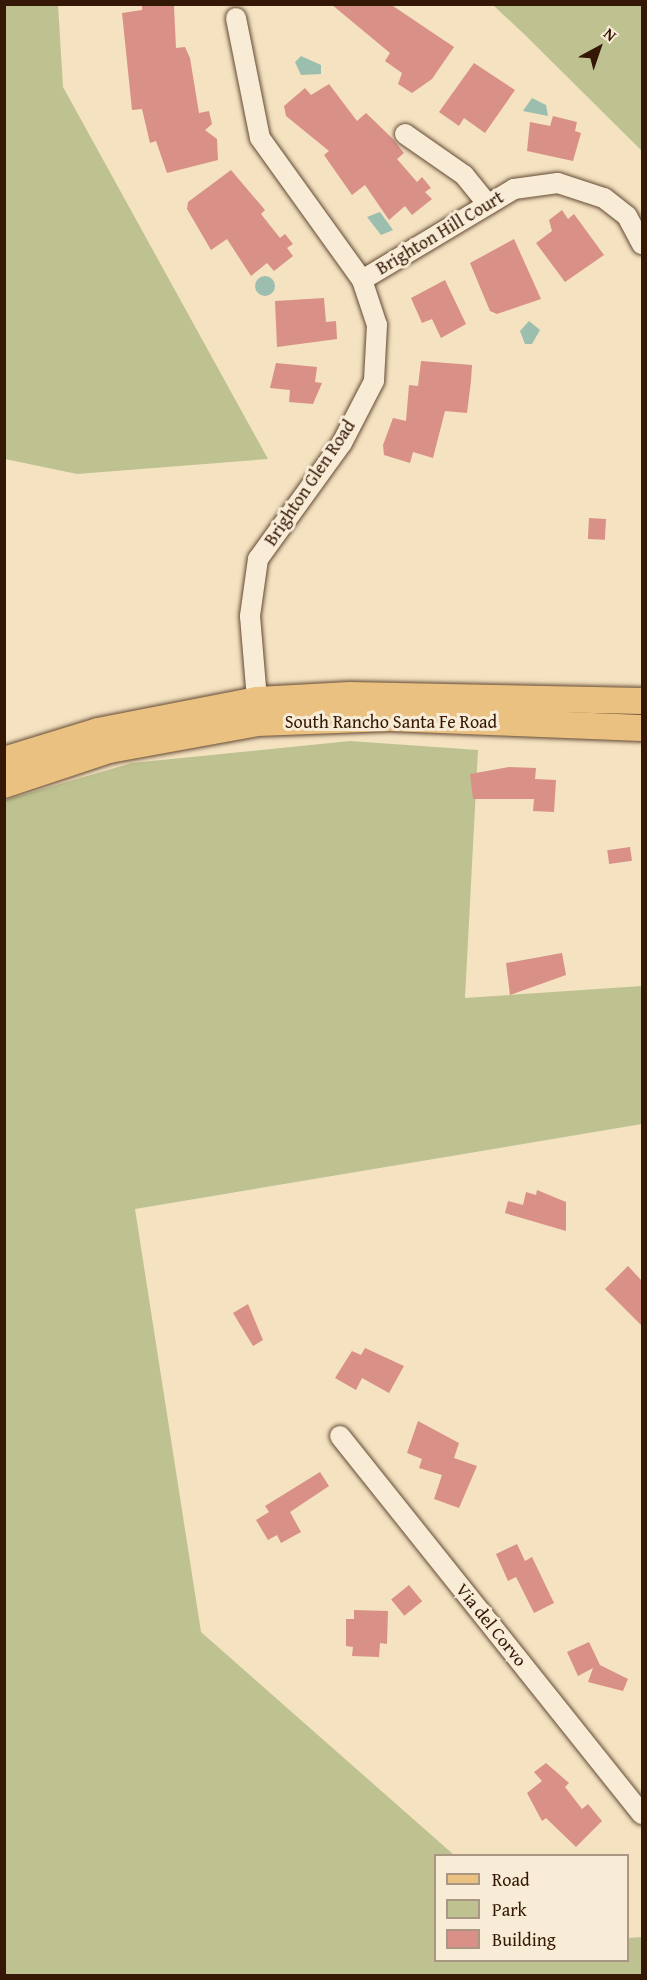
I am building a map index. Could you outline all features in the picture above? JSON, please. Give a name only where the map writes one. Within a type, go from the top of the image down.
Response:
[{"type":"main road","name":"South Rancho Santa Fe Road","points":[[4,760],[108,728],[257,700],[350,695],[642,701]]},
{"type":"main road","name":"South Rancho Santa Fe Road","points":[[4,785],[109,750],[257,723],[390,718],[642,728]]},
{"type":"street","name":"Brighton Glen Road","points":[[236,18],[260,138],[362,280],[377,325],[374,381],[342,443],[258,559],[250,616],[257,700]]},
{"type":"street","points":[[405,134],[464,176],[488,205]]},
{"type":"street","name":"Brighton Hill Court","points":[[362,280],[514,189],[558,183],[604,198],[627,216],[641,242]]},
{"type":"street","name":"Via del Corvo","points":[[340,1436],[642,1815]]},
{"type":"green space","points":[[5,4],[58,5],[63,87],[268,459],[77,474],[5,459]]},
{"type":"green space","points":[[493,5],[642,5],[642,151],[525,35]]},
{"type":"green space","points":[[350,741],[478,750],[465,998],[642,986],[642,1124],[135,1209],[201,1632],[453,1854],[434,1854],[434,1962],[629,1962],[629,1938],[642,1937],[642,1975],[5,1976],[5,800],[132,763]]},
{"type":"shaded area","points":[[301,56],[321,65],[321,74],[301,75],[295,62]]},
{"type":"shaded area","points":[[532,98],[546,105],[548,116],[523,111]]},
{"type":"shaded area","points":[[380,212],[393,230],[381,235],[367,217]]},
{"type":"shaded area","points":[[261,276],[269,276],[275,282],[275,290],[269,296],[261,296],[255,290],[255,282]]},
{"type":"shaded area","points":[[529,321],[540,330],[532,344],[525,344],[520,331]]},
{"type":"building","points":[[142,4],[174,6],[176,48],[185,47],[190,58],[199,113],[209,111],[212,124],[205,130],[217,139],[218,160],[167,173],[156,141],[150,143],[142,109],[132,110],[122,13],[142,10]]},
{"type":"building","points":[[331,4],[390,4],[454,47],[432,79],[412,93],[398,84],[402,73],[385,61],[390,53]]},
{"type":"building","points":[[474,63],[515,90],[485,133],[464,118],[459,126],[439,112]]},
{"type":"building","points":[[329,84],[357,121],[366,113],[393,139],[404,153],[397,159],[417,182],[422,177],[431,188],[425,192],[432,199],[412,215],[405,206],[389,220],[365,185],[352,195],[324,155],[329,151],[286,116],[284,106],[305,88],[311,95]]},
{"type":"building","points":[[553,116],[577,122],[575,131],[581,133],[573,161],[527,151],[530,122],[550,126]]},
{"type":"building","points":[[231,170],[265,210],[261,214],[280,238],[285,234],[293,244],[287,248],[293,256],[274,271],[267,263],[251,276],[227,239],[211,250],[187,209],[188,202]]},
{"type":"building","points":[[562,210],[568,219],[574,214],[604,255],[565,282],[536,243],[552,231],[549,220]]},
{"type":"building","points":[[514,239],[541,299],[497,314],[490,311],[470,263]]},
{"type":"building","points":[[445,280],[466,324],[441,338],[432,319],[422,323],[411,298]]},
{"type":"building","points":[[324,298],[326,322],[336,321],[337,339],[277,347],[275,301]]},
{"type":"building","points":[[421,361],[472,365],[471,381],[467,413],[445,411],[433,458],[413,452],[410,463],[384,455],[383,445],[393,418],[406,421],[409,385],[418,386]]},
{"type":"building","points":[[276,363],[317,367],[315,382],[322,383],[313,404],[289,402],[290,390],[270,388]]},
{"type":"building","points":[[589,518],[606,519],[605,540],[588,539]]},
{"type":"building","points":[[509,767],[536,768],[535,779],[556,780],[554,812],[533,811],[534,799],[473,799],[470,774]]},
{"type":"building","points":[[630,847],[632,861],[609,864],[607,850]]},
{"type":"building","points":[[562,953],[566,975],[510,995],[506,963]]},
{"type":"building","points":[[537,1190],[566,1202],[566,1231],[505,1213],[508,1201],[523,1205],[526,1192],[536,1195]]},
{"type":"building","points":[[628,1266],[642,1281],[642,1326],[605,1289]]},
{"type":"building","points":[[248,1304],[263,1340],[253,1346],[233,1313]]},
{"type":"building","points":[[365,1348],[404,1366],[389,1393],[362,1378],[356,1390],[335,1378],[352,1351],[361,1355]]},
{"type":"building","points":[[418,1421],[459,1443],[454,1458],[477,1466],[459,1508],[434,1499],[442,1475],[419,1468],[422,1459],[407,1453]]},
{"type":"building","points":[[320,1472],[329,1486],[290,1512],[301,1532],[281,1543],[277,1535],[268,1540],[256,1520],[269,1512],[265,1506]]},
{"type":"building","points":[[517,1544],[525,1561],[532,1557],[554,1603],[534,1613],[516,1577],[508,1581],[496,1554]]},
{"type":"building","points":[[409,1585],[422,1601],[404,1616],[391,1599]]},
{"type":"building","points":[[354,1610],[388,1611],[387,1644],[380,1643],[379,1657],[352,1656],[353,1647],[346,1646],[346,1619],[354,1619]]},
{"type":"building","points":[[589,1642],[600,1665],[628,1679],[623,1691],[588,1682],[593,1668],[578,1676],[567,1652]]},
{"type":"building","points":[[546,1763],[569,1783],[565,1787],[582,1809],[588,1804],[602,1821],[576,1847],[546,1818],[542,1821],[527,1793],[542,1781],[534,1772]]}]
